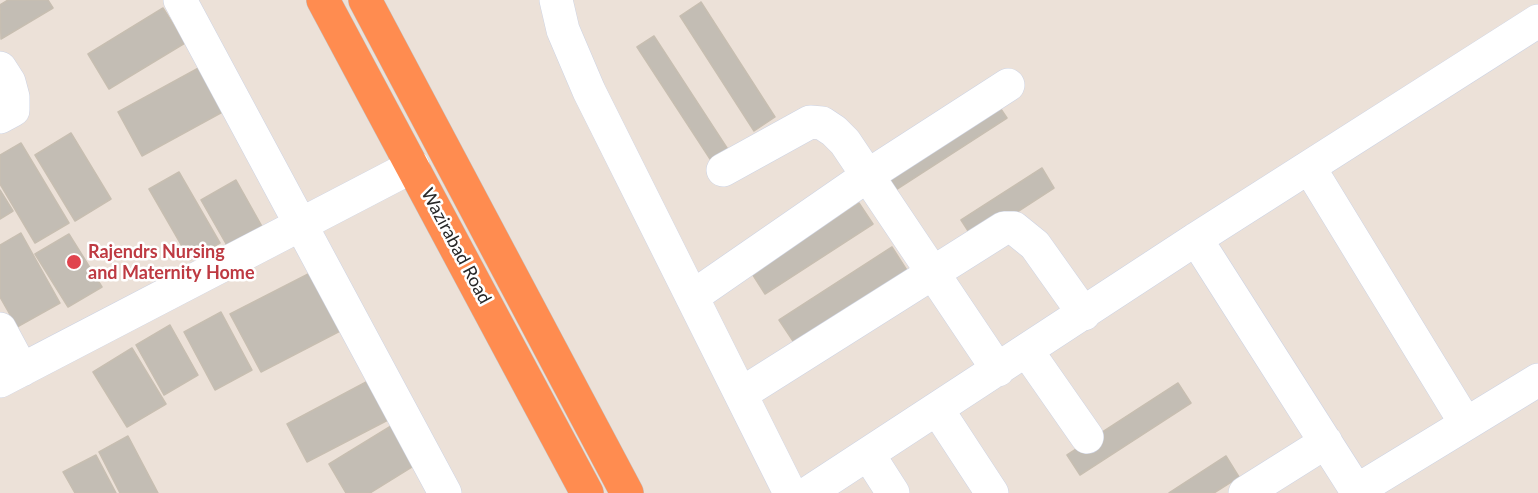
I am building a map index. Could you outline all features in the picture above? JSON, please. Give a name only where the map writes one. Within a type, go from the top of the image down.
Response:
[{"type":"highway","name":"Wazirabad Road","points":[[323,0],[587,493]]},
{"type":"highway","name":"Wazirabad Road","points":[[365,0],[627,493]]},
{"type":"street","points":[[180,0],[445,493]]},
{"type":"street","points":[[556,0],[563,30],[589,91],[790,493]]},
{"type":"street","points":[[808,493],[1196,239],[1538,21]]},
{"type":"street","points":[[0,68],[9,82],[13,97],[13,110],[0,117]]},
{"type":"street","points":[[692,297],[867,176],[1008,85]]},
{"type":"street","points":[[723,170],[810,122],[822,123],[834,130],[998,370]]},
{"type":"street","points":[[0,329],[11,375],[413,166]]},
{"type":"street","points":[[1310,167],[1466,424]]},
{"type":"street","points":[[741,394],[1004,228],[1014,228],[1035,246],[1084,314]]},
{"type":"street","points":[[1196,239],[1357,492],[1538,380]]},
{"type":"street","points":[[1027,351],[1087,437]]},
{"type":"street","points":[[937,409],[992,493]]},
{"type":"street","points":[[1245,493],[1326,442]]},
{"type":"street","points":[[868,454],[893,493]]},
{"type":"building","points":[[8,0],[48,0],[53,8],[1,39],[0,5]]},
{"type":"building","points":[[701,2],[775,117],[754,131],[680,16]]},
{"type":"building","points":[[163,8],[185,43],[109,89],[88,54]]},
{"type":"building","points":[[654,36],[729,151],[712,162],[637,47]]},
{"type":"building","points":[[204,65],[228,109],[142,156],[118,112]]},
{"type":"building","points":[[992,96],[1007,118],[894,191],[880,169]]},
{"type":"building","points":[[71,133],[111,199],[75,221],[35,155]]},
{"type":"building","points":[[21,143],[69,223],[35,243],[0,184],[0,155]]},
{"type":"building","points":[[1042,168],[1054,188],[974,240],[961,220]]},
{"type":"building","points":[[179,172],[220,243],[190,260],[149,189]]},
{"type":"building","points":[[236,180],[264,230],[229,249],[201,200]]},
{"type":"building","points":[[0,190],[13,211],[0,219]]},
{"type":"building","points":[[859,203],[873,224],[765,294],[751,272]]},
{"type":"building","points":[[21,233],[60,303],[17,327],[0,297],[0,245]]},
{"type":"building","points":[[69,234],[102,287],[68,307],[35,254]]},
{"type":"building","points":[[892,247],[908,272],[795,344],[779,320]]},
{"type":"building","points":[[314,271],[344,329],[261,372],[230,314]]},
{"type":"building","points":[[221,312],[252,370],[215,390],[184,332]]},
{"type":"building","points":[[170,325],[198,375],[164,395],[136,345]]},
{"type":"building","points":[[132,348],[166,404],[127,427],[93,372]]},
{"type":"building","points":[[368,381],[388,420],[307,462],[287,424]]},
{"type":"building","points":[[1178,383],[1191,403],[1080,475],[1067,455]]},
{"type":"building","points":[[391,426],[415,465],[370,493],[346,493],[329,464]]},
{"type":"building","points":[[128,436],[158,493],[120,493],[99,452]]},
{"type":"building","points":[[96,455],[116,493],[75,493],[63,472]]},
{"type":"building","points":[[1226,456],[1239,477],[1214,493],[1169,493]]},
{"type":"place","name":"Rajendrs Nursing and Maternity Home","points":[[74,262]]}]
